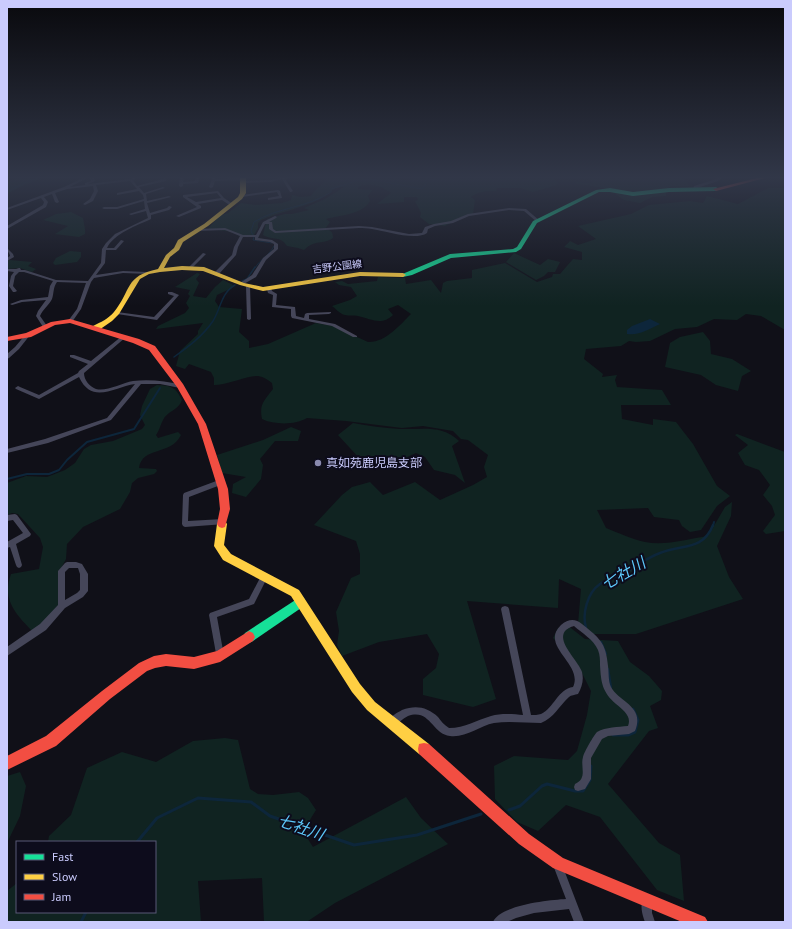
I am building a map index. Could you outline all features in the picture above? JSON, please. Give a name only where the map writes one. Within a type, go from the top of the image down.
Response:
[{"type":"main road","points":[[160,270],[168,256],[177,249],[180,241],[211,219]]},
{"type":"main road","name":"吉野公園線","points":[[147,273],[160,270],[192,268],[217,273],[245,286],[257,289],[269,289],[360,274],[400,276],[410,274],[450,256],[510,253],[517,250],[533,224],[541,219]]},
{"type":"main road","points":[[96,328],[110,320],[117,313],[138,278],[147,273]]},
{"type":"main road","points":[[7,339],[28,335],[45,326],[70,321],[124,337],[152,348],[180,386],[202,424],[221,482],[225,509],[219,537],[219,546],[222,552],[227,557],[264,578],[295,593],[356,688],[371,706],[411,737],[524,840],[558,863],[700,922]]},
{"type":"main road","points":[[7,763],[51,741],[143,667],[154,662],[166,660],[194,663],[220,656],[237,646],[300,602]]},
{"type":"street","points":[[7,228],[22,219]]},
{"type":"street","points":[[70,321],[79,308],[90,282],[103,263],[104,249],[116,235],[147,219]]},
{"type":"street","points":[[256,236],[264,223],[271,219]]},
{"type":"street","points":[[264,223],[271,223],[271,229],[275,232],[365,227],[408,234],[423,234],[425,233],[426,228],[430,226],[458,219]]},
{"type":"street","points":[[196,230],[226,230],[242,236],[256,236],[256,239],[271,241],[276,244],[277,247],[274,252],[264,259],[254,276],[245,286],[249,319]]},
{"type":"street","points":[[217,273],[234,255],[236,247],[242,236]]},
{"type":"street","points":[[104,249],[116,249],[122,241]]},
{"type":"street","points":[[7,249],[12,258],[7,260]]},
{"type":"street","points":[[192,268],[206,254]]},
{"type":"street","points":[[7,270],[18,269],[56,281],[90,282]]},
{"type":"street","points":[[15,291],[11,286],[13,276],[18,269]]},
{"type":"street","points":[[93,277],[123,272],[147,273]]},
{"type":"street","points":[[45,326],[38,316],[40,310],[50,298],[50,289],[52,284],[56,281]]},
{"type":"street","points":[[269,289],[270,292],[275,294],[274,306],[291,307],[293,308],[293,316],[333,325],[355,336]]},
{"type":"street","points":[[117,313],[155,319],[177,295],[170,294]]},
{"type":"street","points":[[12,304],[21,301],[50,298]]},
{"type":"street","points":[[306,320],[308,314],[329,313]]},
{"type":"street","points":[[7,357],[18,348],[28,335]]},
{"type":"street","points":[[18,388],[40,397],[80,374],[90,363],[124,337]]},
{"type":"street","points":[[72,356],[90,363]]},
{"type":"street","points":[[80,374],[89,387],[99,391],[140,382],[160,382],[180,386]]},
{"type":"street","points":[[7,451],[46,441],[110,419],[140,382]]},
{"type":"street","points":[[221,482],[193,493],[186,494],[185,524],[223,522]]},
{"type":"street","points":[[7,518],[15,517],[28,534],[9,544],[19,565]]},
{"type":"street","points":[[7,652],[43,627],[62,606],[84,591],[84,574],[80,566],[68,565],[61,571],[62,606]]},
{"type":"street","points":[[220,656],[213,615],[251,602],[264,578]]},
{"type":"street","points":[[505,609],[528,719]]},
{"type":"street","points":[[391,723],[401,714],[421,711],[428,713],[448,732],[458,732],[492,720],[541,719],[550,713],[568,692],[575,691],[578,687],[578,671],[563,650],[559,637],[561,629],[569,624],[576,623],[599,644],[603,656],[608,688],[612,694],[631,711],[634,720],[632,728],[629,730],[608,732],[599,736],[586,757],[587,779],[582,786],[578,787]]},
{"type":"street","points":[[558,863],[579,922]]},
{"type":"street","points":[[647,901],[647,914],[650,922]]},
{"type":"street","points":[[498,922],[504,918],[542,905],[573,904]]},
{"type":"green space","points":[[83,219],[85,234],[79,237],[55,234],[68,226],[43,220]]},
{"type":"green space","points":[[216,219],[263,219],[258,223],[258,228],[254,235],[239,236],[235,232],[208,229]]},
{"type":"green space","points":[[267,219],[326,219],[330,222],[325,229],[329,230],[333,234],[333,238],[312,244],[304,250],[287,246],[282,240],[263,235]]},
{"type":"green space","points":[[423,219],[457,219],[445,226],[429,224]]},
{"type":"green space","points":[[607,219],[785,219],[785,330],[761,316],[746,314],[737,320],[714,319],[697,327],[675,329],[650,341],[629,341],[621,346],[586,349],[584,359],[603,374],[602,377],[617,375],[615,380],[617,387],[662,390],[671,405],[621,405],[622,419],[653,425],[653,419],[676,422],[693,444],[717,486],[730,496],[717,506],[701,530],[690,532],[682,526],[679,520],[654,517],[648,508],[597,510],[606,528],[635,539],[653,543],[668,543],[708,536],[725,507],[732,502],[731,516],[717,546],[729,577],[743,599],[636,634],[590,634],[578,624],[581,589],[559,579],[558,608],[467,601],[496,699],[473,707],[423,695],[423,679],[436,668],[439,654],[427,634],[379,642],[342,656],[337,645],[339,631],[336,612],[351,578],[360,574],[360,554],[356,541],[314,525],[342,495],[352,487],[370,482],[383,495],[415,482],[440,500],[487,477],[484,467],[488,455],[468,440],[461,439],[453,431],[423,426],[402,428],[307,418],[291,423],[267,421],[262,419],[261,410],[265,400],[273,389],[272,383],[264,378],[254,376],[214,385],[214,378],[211,372],[189,364],[185,369],[176,366],[180,351],[198,334],[198,331],[203,323],[156,329],[158,326],[185,313],[189,308],[186,303],[190,296],[188,294],[190,290],[175,287],[197,273],[200,274],[196,279],[199,283],[193,296],[206,298],[223,280],[233,285],[232,288],[217,295],[215,301],[219,307],[242,309],[239,332],[249,341],[249,348],[268,344],[316,323],[333,326],[368,342],[374,342],[392,332],[411,314],[398,305],[388,309],[393,315],[381,321],[343,314],[332,306],[357,296],[351,287],[339,285],[335,282],[342,281],[348,284],[377,281],[378,277],[405,278],[406,284],[431,280],[441,293],[443,283],[447,281],[472,278],[472,270],[505,263],[537,282],[552,277],[553,274],[560,274],[573,259],[582,260],[582,252],[564,247],[570,241],[578,245],[596,239],[578,226]]},
{"type":"green space","points":[[70,251],[81,252],[81,257],[77,262],[55,265],[53,263],[56,258]]},
{"type":"green space","points":[[514,253],[540,265],[548,259],[560,262],[555,272],[548,272],[536,280],[506,262]]},
{"type":"green space","points":[[7,261],[32,262],[28,266],[36,269],[32,272],[20,268],[7,269]]},
{"type":"green space","points":[[703,332],[710,341],[711,354],[732,359],[751,371],[742,376],[738,391],[716,385],[701,375],[665,367],[670,343],[680,337]]},
{"type":"green space","points":[[157,385],[175,389],[182,400],[178,406],[165,417],[156,435],[158,438],[178,432],[181,435],[171,446],[151,453],[141,461],[139,468],[156,469],[157,471],[154,474],[138,478],[132,483],[130,492],[120,509],[83,527],[67,544],[66,559],[58,574],[61,605],[42,624],[32,631],[20,618],[12,606],[9,599],[9,583],[11,574],[39,569],[43,547],[40,538],[18,514],[12,513],[7,515],[7,483],[26,476],[47,477],[65,470],[75,463],[84,449],[91,445],[113,441],[142,429],[145,425],[140,415],[142,406],[150,389]]},
{"type":"green space","points":[[353,423],[394,429],[431,429],[446,432],[459,441],[452,446],[465,483],[455,475],[434,470],[425,457],[416,453],[382,468],[361,460],[338,435]]},
{"type":"green space","points":[[291,427],[301,431],[298,441],[275,441],[260,459],[263,465],[261,479],[246,497],[232,493],[233,484],[246,477],[222,473],[217,455],[263,440]]},
{"type":"green space","points":[[737,434],[785,452],[785,531],[766,534],[763,531],[775,515],[772,506],[763,495],[770,485],[759,470],[745,465],[738,453],[748,445],[735,435]]},
{"type":"green space","points":[[567,625],[585,639],[618,641],[630,662],[649,676],[662,691],[661,700],[650,706],[658,728],[649,731],[608,784],[659,843],[680,855],[684,901],[657,890],[600,817],[566,805],[538,831],[517,822],[495,799],[494,766],[514,756],[568,760],[577,751],[587,715],[591,691],[578,665],[553,638],[558,628]]},
{"type":"green space","points":[[225,738],[238,740],[250,789],[258,794],[273,795],[299,792],[308,798],[316,810],[304,833],[313,847],[406,797],[421,818],[448,844],[335,903],[308,921],[264,922],[262,878],[198,881],[201,922],[7,922],[7,891],[16,884],[16,913],[156,913],[156,841],[48,841],[49,836],[71,815],[87,768],[122,752],[156,762],[193,741]]},
{"type":"green space","points":[[20,772],[26,786],[20,816],[7,843],[7,776]]},
{"type":"water","points":[[650,319],[660,324],[640,333],[627,334],[627,330],[632,326]]},
{"type":"waterway","points":[[259,219],[254,222],[251,231],[254,237],[253,240],[272,243]]},
{"type":"waterway","points":[[255,268],[274,246]]},
{"type":"waterway","points":[[242,281],[247,279],[255,267]]},
{"type":"waterway","points":[[174,357],[205,332],[216,316],[224,296],[230,288],[235,285]]},
{"type":"waterway","points":[[7,479],[27,474],[49,474],[59,470],[67,460],[87,442],[134,429],[160,388]]},
{"type":"waterway","name":"七社川","points":[[713,526],[714,522]]},
{"type":"waterway","name":"七社川","points":[[586,628],[585,610],[589,598],[600,584],[623,574],[655,555],[668,550],[698,543],[704,539],[713,525]]},
{"type":"waterway","name":"七社川","points":[[601,642],[606,654]]},
{"type":"waterway","name":"七社川","points":[[608,669],[611,688]]},
{"type":"waterway","name":"七社川","points":[[613,735],[628,735],[635,732],[638,720],[633,709]]},
{"type":"waterway","name":"七社川","points":[[509,810],[520,806],[542,786],[547,784],[575,791],[583,791],[590,780],[591,766]]},
{"type":"waterway","name":"七社川","points":[[138,841],[157,818],[198,798],[251,802],[270,816],[354,845],[417,835],[481,814]]},
{"type":"waterway","name":"七社川","points":[[81,922],[86,913]]},
{"type":"traffic: fast","points":[[403,275],[410,274],[450,256],[514,251],[519,248],[535,222],[540,219]]},
{"type":"traffic: fast","points":[[249,637],[300,602]]},
{"type":"traffic: slow","points":[[160,270],[168,256],[177,249],[180,241],[213,219]]},
{"type":"traffic: slow","points":[[96,328],[110,320],[117,313],[138,278],[147,273],[160,270],[182,268],[204,269],[242,284],[263,289],[360,274],[403,275]]},
{"type":"traffic: slow","points":[[222,524],[219,546],[227,557],[295,593],[356,688],[371,706],[424,749]]},
{"type":"traffic: jam","points":[[7,339],[28,335],[53,323],[70,321],[136,341],[152,348],[180,386],[202,424],[223,489],[225,509],[222,524]]},
{"type":"traffic: jam","points":[[7,763],[51,741],[106,695],[143,667],[154,662],[166,660],[194,663],[220,656],[249,637]]},
{"type":"traffic: jam","points":[[424,749],[524,839],[558,863],[700,922]]},
{"type":"place","name":"真如苑鹿児島支部","points":[[318,463]]}]
